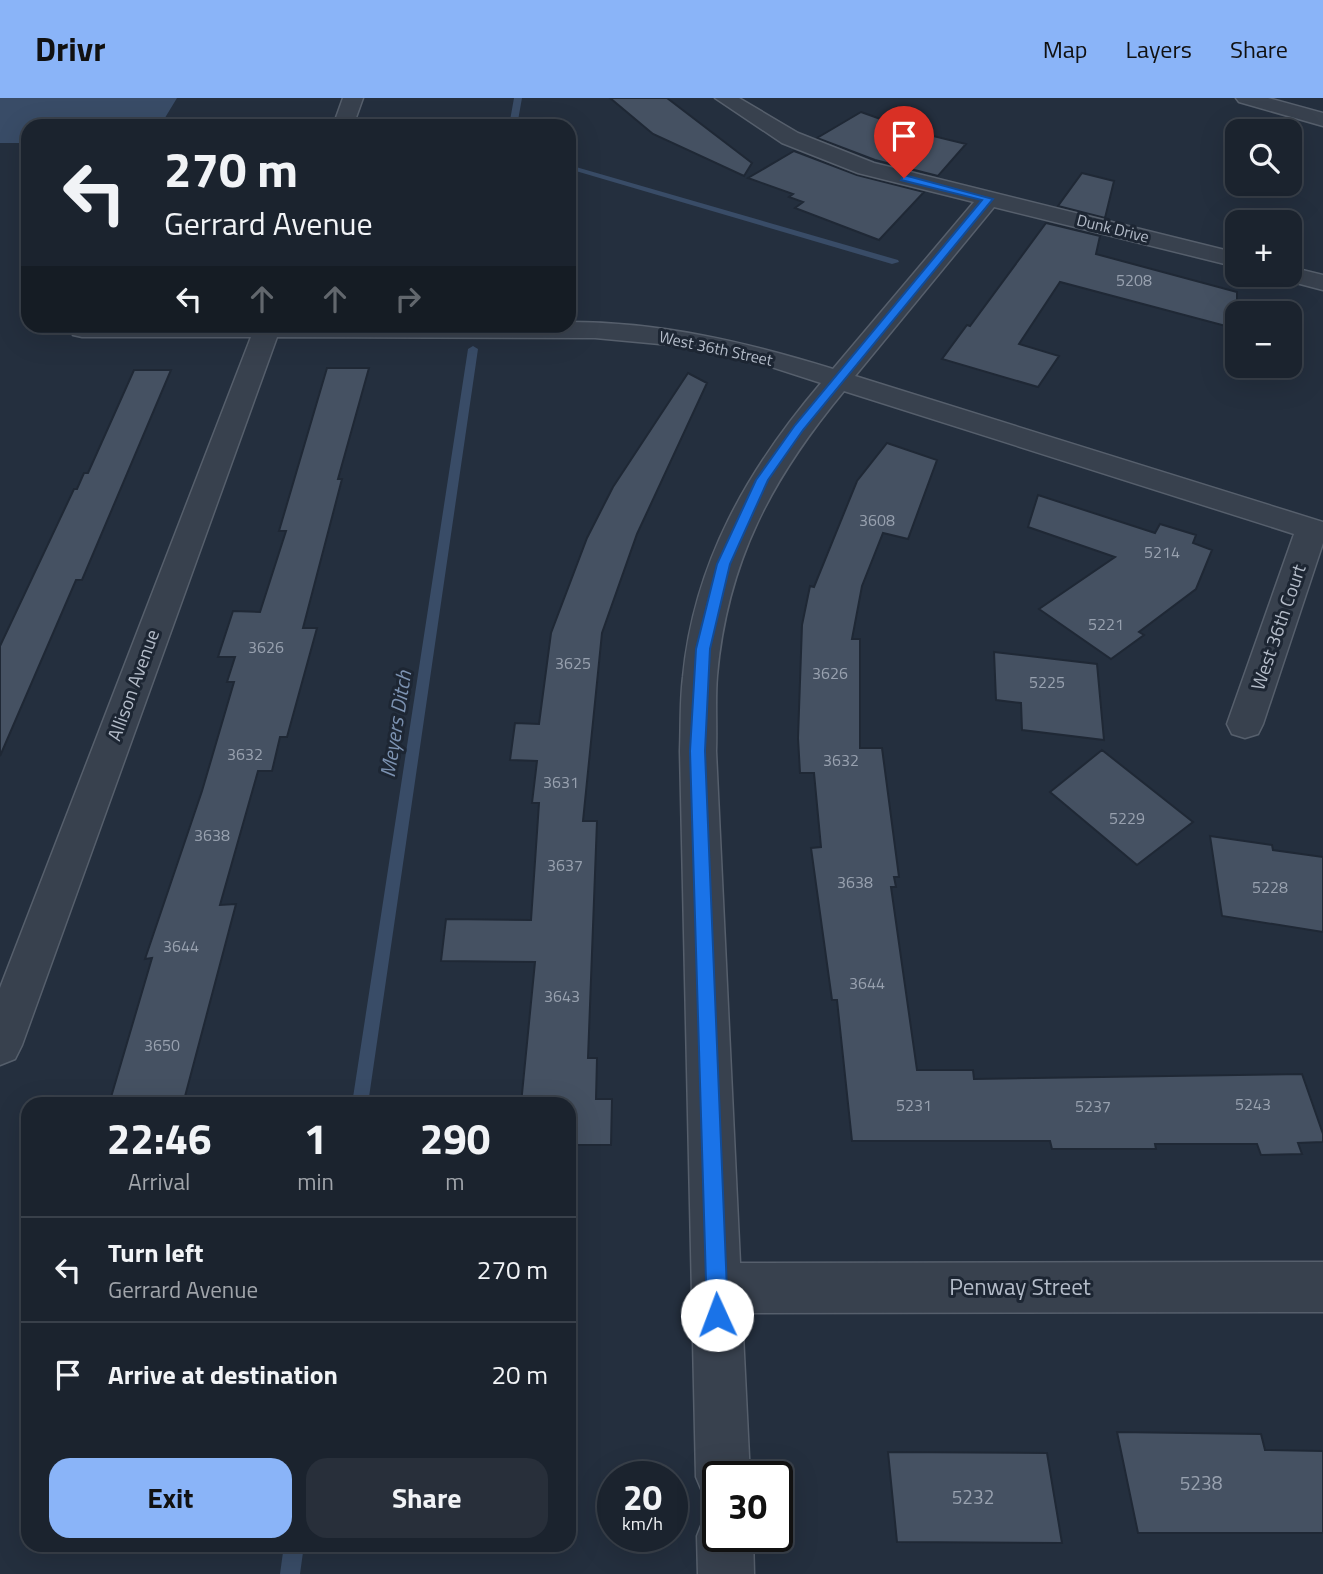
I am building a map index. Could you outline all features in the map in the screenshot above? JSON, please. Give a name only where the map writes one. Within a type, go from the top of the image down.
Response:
[{"type":"street","points":[[346,119],[353,98]]},
{"type":"street","name":"Dunk Drive","points":[[725,98],[767,125],[826,154],[887,174],[1225,257]]},
{"type":"street","points":[[1246,98],[1323,120]]},
{"type":"street","points":[[722,1461],[698,751],[703,649],[724,564],[746,510],[774,462],[988,199]]},
{"type":"street","points":[[1302,277],[1323,283]]},
{"type":"street","name":"West 36th Street","points":[[576,330],[640,333],[749,352],[1017,434],[1317,531]]},
{"type":"street","name":"Allison Avenue","points":[[0,1045],[265,333]]},
{"type":"street","name":"West 36th Court","points":[[1245,724],[1317,531]]},
{"type":"street","name":"Penway Street","points":[[716,1288],[1323,1287]]},
{"type":"street","points":[[725,1552],[726,1574]]},
{"type":"water","points":[[0,98],[177,98],[164,119],[21,119],[21,143],[0,143]]},
{"type":"building","points":[[610,98],[667,98],[752,163],[744,176],[653,134]]},
{"type":"building","points":[[861,112],[917,132],[966,144],[938,176],[875,160],[817,138]]},
{"type":"building","points":[[794,151],[857,175],[924,192],[879,240],[795,208],[803,202],[789,197],[793,194],[748,178]]},
{"type":"building","points":[[1082,173],[1114,181],[1105,218],[1058,206]]},
{"type":"building","points":[[1046,223],[1100,236],[1096,254],[1237,292],[1237,301],[1225,301],[1225,326],[1060,282],[1019,344],[1059,356],[1038,387],[942,359],[967,325],[970,326]]},
{"type":"building","points":[[327,368],[369,368],[338,479],[342,479],[303,628],[317,628],[287,737],[280,737],[272,771],[258,771],[220,905],[236,904],[185,1097],[111,1097],[152,958],[145,959],[202,791],[234,682],[227,682],[235,657],[218,657],[233,611],[260,612],[286,531],[279,531]]},
{"type":"building","points":[[134,370],[171,370],[82,580],[76,580],[0,756],[0,646],[74,489],[77,489],[84,473],[88,473]]},
{"type":"building","points":[[688,373],[707,383],[637,534],[602,633],[583,821],[597,821],[588,1058],[597,1058],[596,1099],[612,1099],[611,1145],[576,1145],[576,1097],[522,1097],[535,962],[441,961],[446,919],[531,920],[539,803],[532,803],[537,761],[510,760],[515,723],[539,724],[551,633],[587,538],[613,487]]},
{"type":"building","points":[[887,443],[937,460],[908,539],[883,533],[862,586],[852,639],[860,639],[860,748],[882,748],[899,877],[894,877],[896,887],[891,887],[917,1070],[973,1070],[974,1079],[1302,1074],[1323,1134],[1323,1142],[1298,1143],[1302,1154],[1261,1155],[1257,1144],[1155,1144],[1156,1149],[1052,1149],[1050,1141],[852,1141],[837,1000],[832,1000],[811,848],[821,847],[814,773],[800,773],[798,738],[802,625],[810,586],[814,587],[857,481]]},
{"type":"building","points":[[1038,495],[1155,533],[1160,524],[1196,535],[1193,543],[1212,550],[1196,589],[1139,632],[1144,635],[1111,659],[1039,609],[1115,557],[1028,527]]},
{"type":"building","points":[[994,652],[1097,664],[1104,740],[1022,730],[1021,703],[996,700]]},
{"type":"building","points":[[1102,750],[1193,822],[1137,865],[1050,792]]},
{"type":"building","points":[[1210,836],[1272,845],[1273,850],[1323,857],[1323,932],[1222,916]]},
{"type":"building","points":[[1117,1432],[1261,1434],[1265,1450],[1323,1451],[1323,1533],[1138,1533]]},
{"type":"building","points":[[888,1452],[1047,1453],[1062,1543],[897,1542]]},
{"type":"waterway","name":"Meyers Ditch","points":[[514,119],[518,98]]},
{"type":"waterway","points":[[576,169],[895,262]]},
{"type":"waterway","name":"Meyers Ditch","points":[[361,1097],[473,349]]},
{"type":"waterway","name":"Meyers Ditch","points":[[290,1574],[293,1552]]},
{"type":"route","points":[[717,1315],[698,751],[698,704],[703,649],[713,599],[732,541],[762,480],[799,427],[988,199],[904,178]]}]
